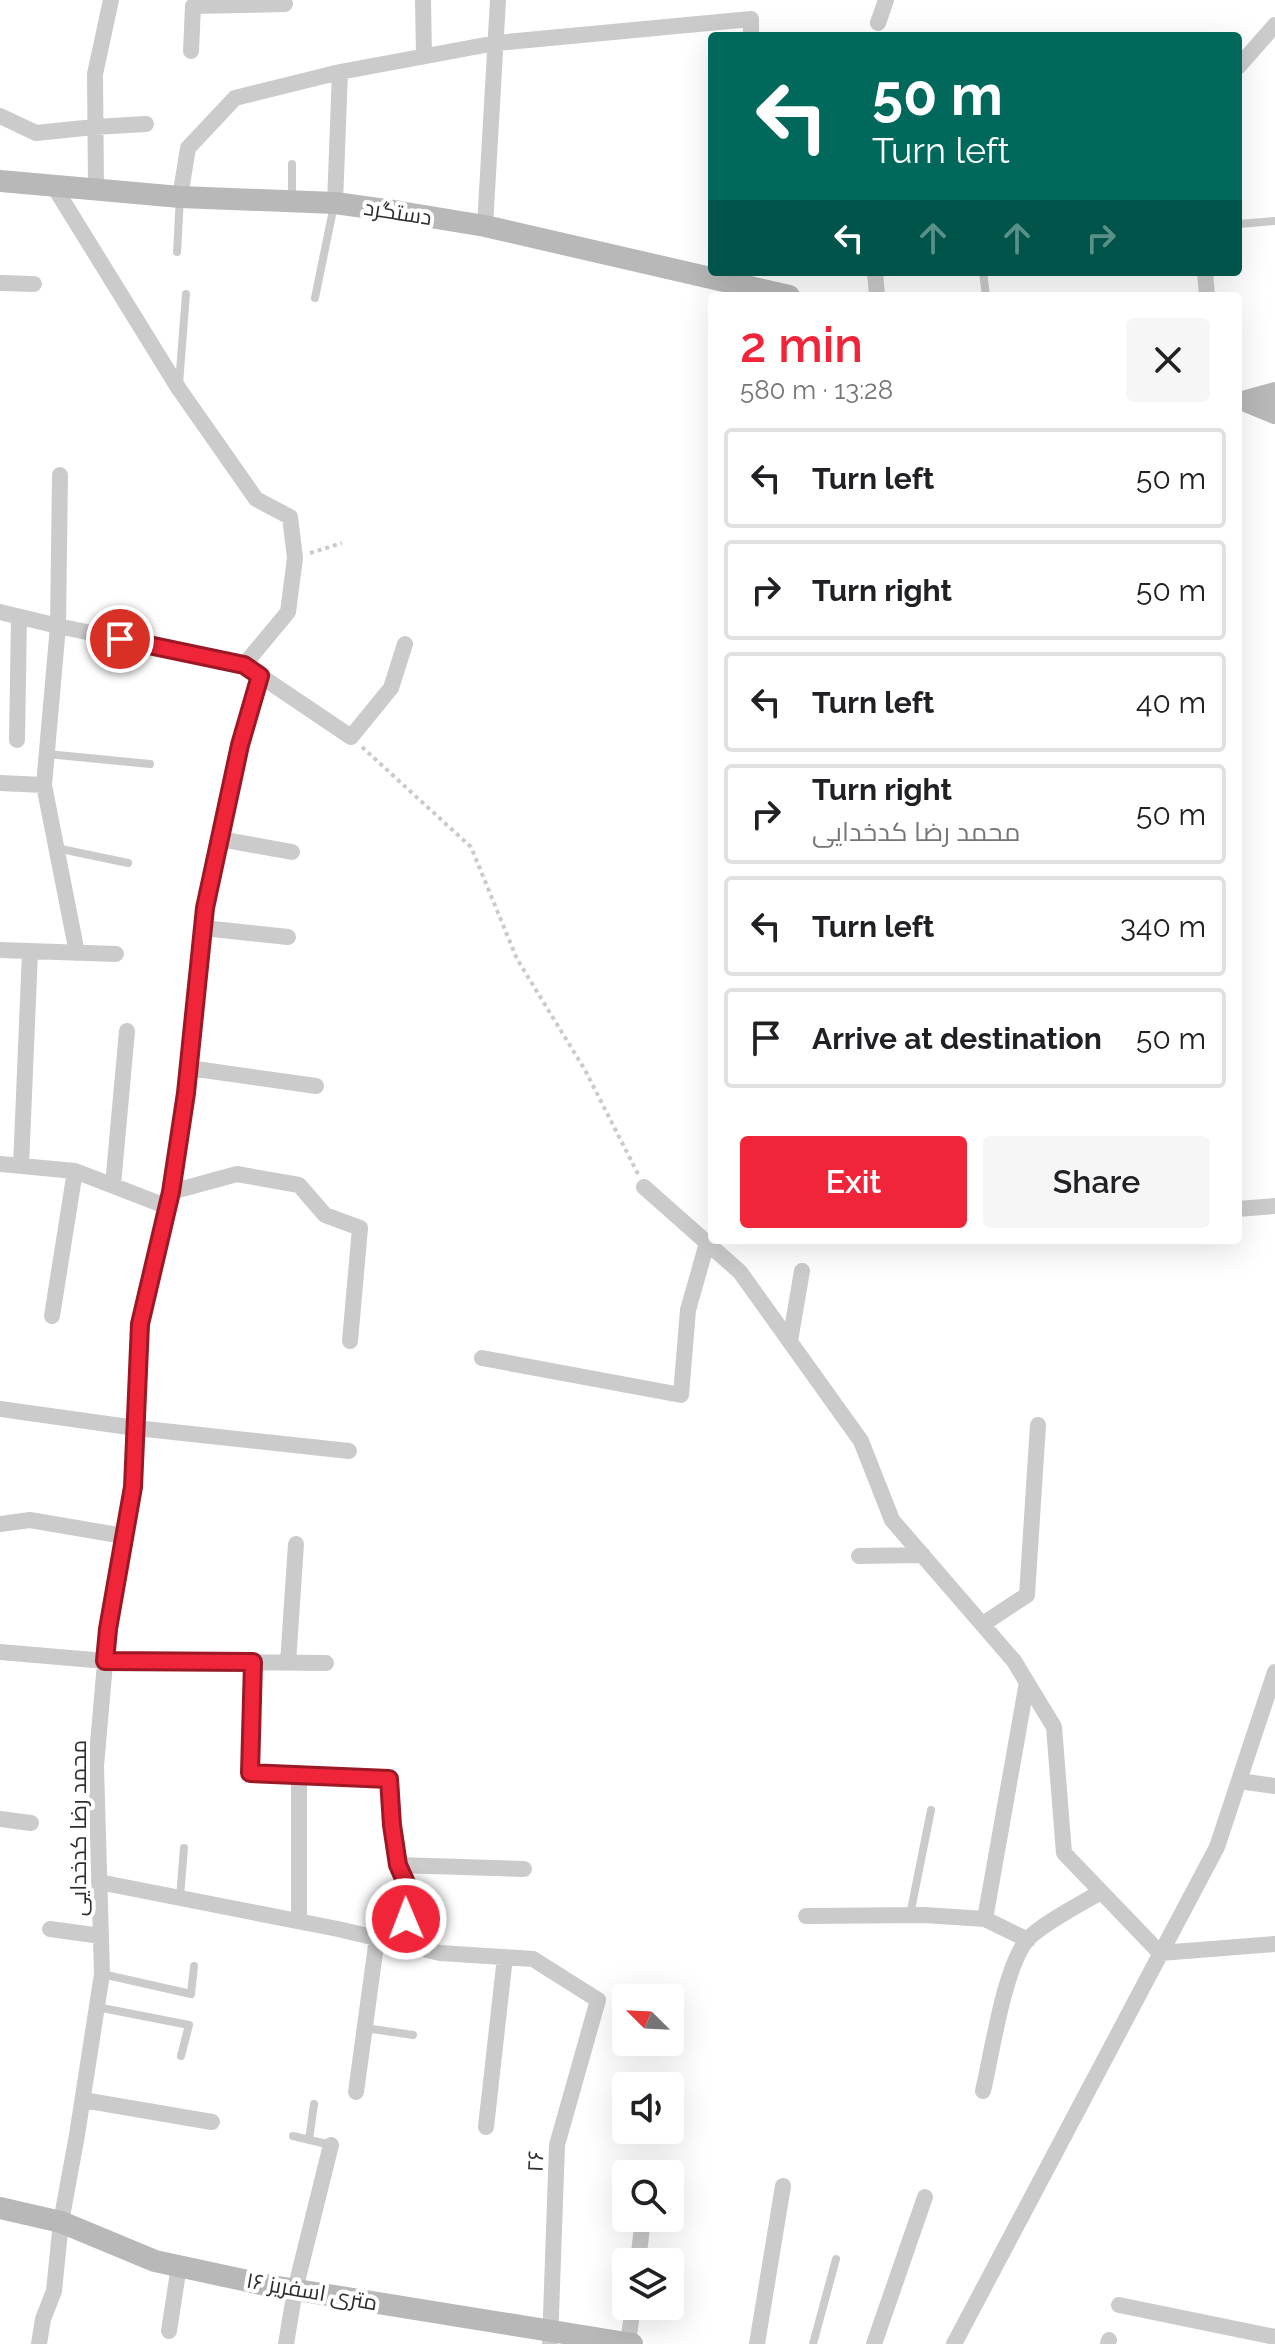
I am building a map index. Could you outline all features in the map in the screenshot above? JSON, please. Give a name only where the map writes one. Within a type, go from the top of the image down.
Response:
[{"type":"main road","name":"دستگرد","points":[[0,181],[180,197],[335,203],[485,226],[708,271]]},
{"type":"main road","name":"دستگرد","points":[[748,279],[779,292]]},
{"type":"main road","points":[[1242,400],[1275,393]]},
{"type":"main road","points":[[1242,400],[1275,413]]},
{"type":"main road","name":"۱۶ متری اسفریز","points":[[0,2208],[61,2222],[155,2261],[551,2338],[630,2344]]},
{"type":"street","points":[[96,189],[95,74],[111,0]]},
{"type":"street","points":[[191,51],[193,6],[285,4],[284,0]]},
{"type":"street","points":[[423,0],[424,56]]},
{"type":"street","points":[[485,226],[498,0]]},
{"type":"street","points":[[878,23],[886,0]]},
{"type":"street","points":[[180,197],[188,148],[235,98],[340,72],[496,43],[751,19],[751,32]]},
{"type":"street","points":[[1242,62],[1275,25]]},
{"type":"street","points":[[335,203],[340,72]]},
{"type":"street","points":[[0,116],[36,133],[146,124]]},
{"type":"street","points":[[53,185],[179,389],[256,499],[290,517],[295,558],[288,612],[244,665]]},
{"type":"street","points":[[0,283],[34,284]]},
{"type":"street","points":[[60,475],[58,626],[44,785],[77,953]]},
{"type":"street","points":[[0,612],[244,665],[351,737],[391,688],[405,644]]},
{"type":"street","points":[[17,740],[19,617]]},
{"type":"street","name":"محمد رضا کدخدایی","points":[[39,2344],[43,2319],[54,2291],[61,2222],[102,1974],[96,1766],[108,1629],[133,1487],[140,1324],[169,1200],[189,1068],[205,908],[240,745],[260,676]]},
{"type":"street","points":[[0,783],[44,785]]},
{"type":"street","points":[[220,839],[292,852]]},
{"type":"street","points":[[203,928],[288,937]]},
{"type":"street","points":[[0,950],[116,954]]},
{"type":"street","points":[[21,1166],[30,952]]},
{"type":"street","points":[[113,1185],[127,1031]]},
{"type":"street","points":[[189,1068],[316,1086]]},
{"type":"street","points":[[0,1164],[75,1171],[169,1200],[237,1174],[299,1185],[325,1215],[360,1228],[350,1341]]},
{"type":"street","points":[[52,1316],[75,1171]]},
{"type":"street","points":[[482,1358],[681,1395],[688,1310],[707,1243],[644,1187]]},
{"type":"street","points":[[1242,1209],[1275,1206]]},
{"type":"street","points":[[708,1244],[740,1272],[861,1441],[892,1520],[1014,1661],[1054,1727],[1064,1853],[1160,1953]]},
{"type":"street","points":[[790,1341],[802,1271]]},
{"type":"street","points":[[0,1409],[136,1428],[349,1451]]},
{"type":"street","points":[[983,1624],[1027,1595],[1038,1425]]},
{"type":"street","points":[[0,1524],[30,1520],[124,1536]]},
{"type":"street","points":[[288,1663],[296,1544]]},
{"type":"street","points":[[859,1556],[923,1555]]},
{"type":"street","points":[[0,1652],[105,1661],[326,1663]]},
{"type":"street","points":[[253,1662],[250,1773],[389,1779],[398,1865],[411,1894],[401,1944]]},
{"type":"street","points":[[954,2344],[1217,1847],[1271,1697],[1275,1672]]},
{"type":"street","points":[[985,1919],[1027,1682]]},
{"type":"street","points":[[299,1776],[299,1921]]},
{"type":"street","points":[[1239,1781],[1275,1786]]},
{"type":"street","points":[[0,1819],[31,1823]]},
{"type":"street","points":[[398,1865],[524,1869]]},
{"type":"street","points":[[99,1882],[299,1921],[440,1953],[505,1957],[486,2127]]},
{"type":"street","points":[[983,2091],[1011,1970],[1028,1940],[1101,1892]]},
{"type":"street","points":[[806,1916],[910,1915],[985,1919],[1028,1940]]},
{"type":"street","points":[[50,1929],[101,1936]]},
{"type":"street","points":[[356,2092],[377,1938]]},
{"type":"street","points":[[1160,1953],[1275,1944]]},
{"type":"street","name":"۲۶","points":[[505,1957],[533,1959],[598,2000],[557,2145],[551,2338]]},
{"type":"street","points":[[83,2100],[212,2122]]},
{"type":"street","points":[[286,2344],[295,2290],[331,2145]]},
{"type":"street","points":[[757,2344],[783,2186]]},
{"type":"street","points":[[874,2344],[925,2197]]},
{"type":"street","points":[[169,2331],[179,2266]]},
{"type":"street","points":[[1119,2305],[1275,2337]]},
{"type":"street","points":[[630,2344],[632,2320]]},
{"type":"lane","points":[[292,164],[292,200]]},
{"type":"lane","points":[[177,252],[180,197]]},
{"type":"lane","points":[[315,298],[335,203]]},
{"type":"lane","points":[[1242,224],[1275,221]]},
{"type":"lane","points":[[179,389],[186,294]]},
{"type":"lane","points":[[47,754],[150,764]]},
{"type":"lane","points":[[56,848],[128,863]]},
{"type":"lane","points":[[910,1915],[931,1810]]},
{"type":"lane","points":[[180,1897],[184,1848]]},
{"type":"lane","points":[[102,1974],[191,1994],[194,1966]]},
{"type":"lane","points":[[97,2007],[189,2025],[181,2056]]},
{"type":"lane","points":[[365,2028],[413,2035]]},
{"type":"lane","points":[[309,2140],[314,2104]]},
{"type":"lane","points":[[293,2136],[331,2145]]},
{"type":"lane","points":[[813,2344],[836,2259]]},
{"type":"path","points":[[295,558],[342,543]]},
{"type":"path","points":[[351,737],[471,847],[517,959],[585,1070],[644,1187]]},
{"type":"route","points":[[120,639],[244,665],[260,676],[240,745],[205,908],[186,1093],[171,1192],[140,1324],[133,1487],[105,1661],[253,1662],[250,1773],[389,1779],[398,1865],[411,1894],[406,1919]]}]
